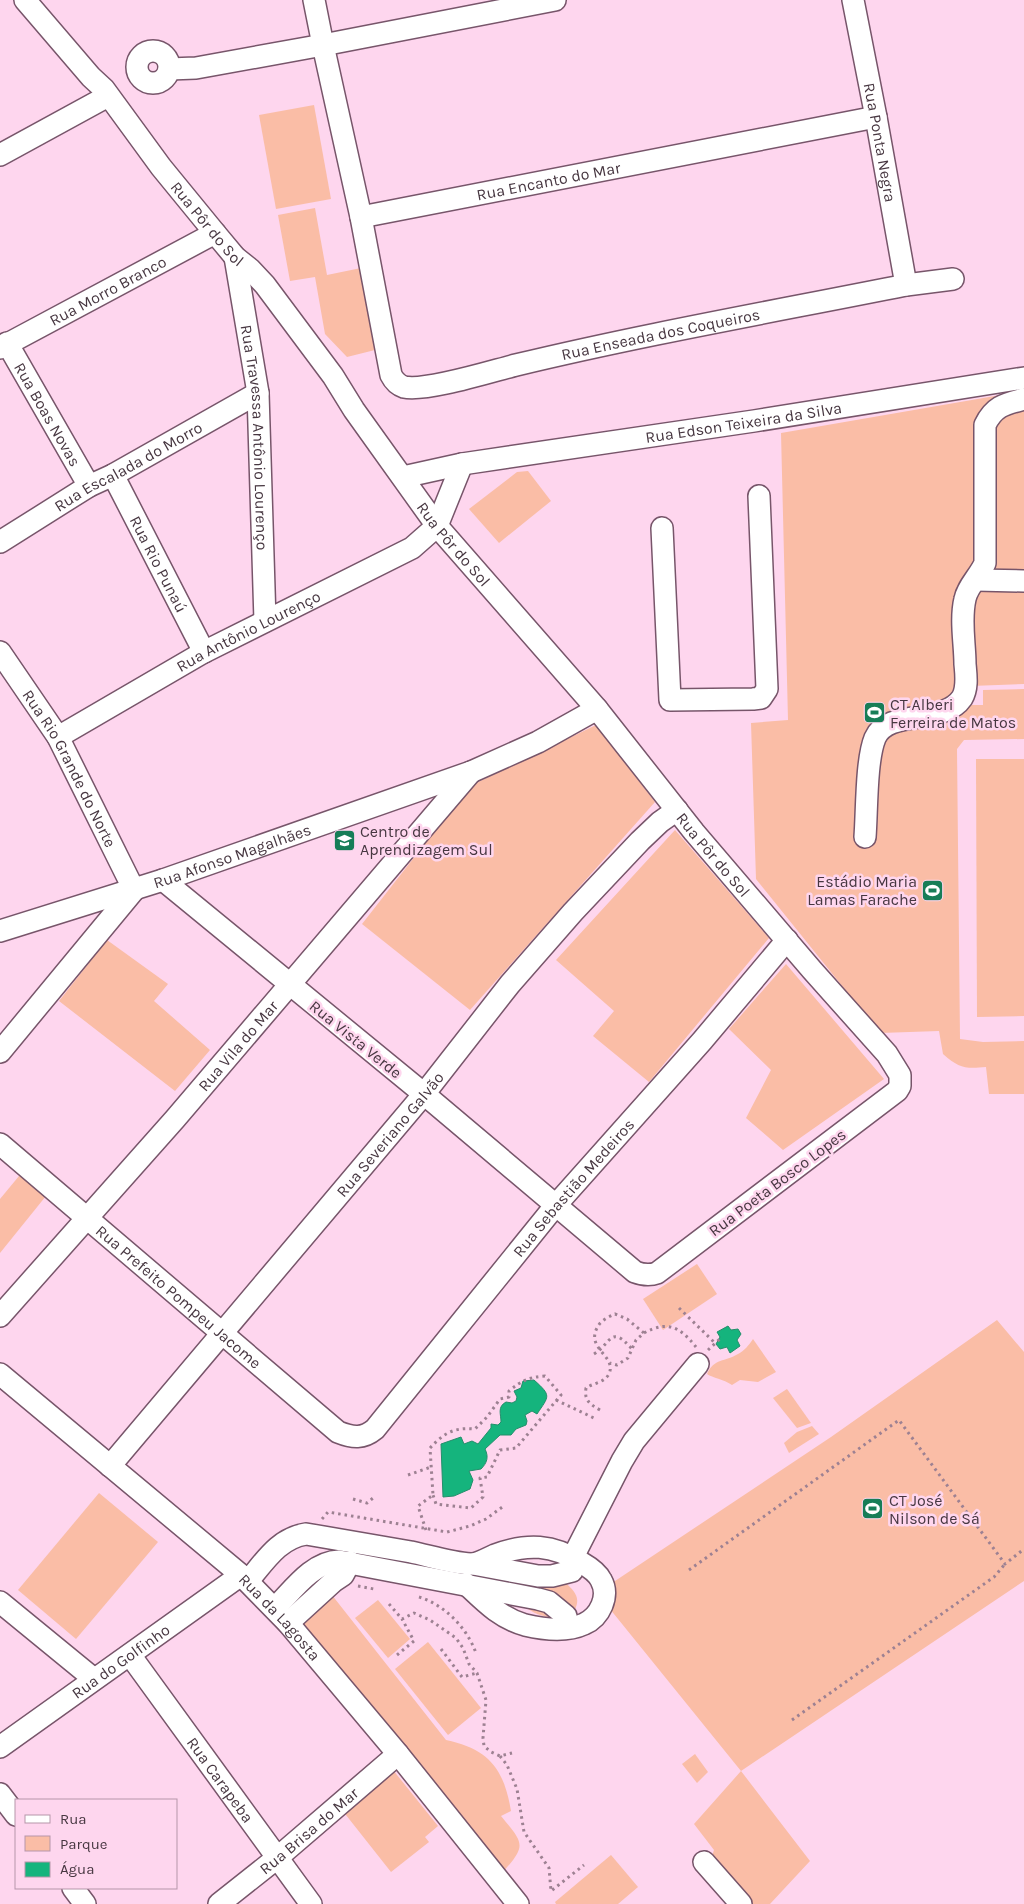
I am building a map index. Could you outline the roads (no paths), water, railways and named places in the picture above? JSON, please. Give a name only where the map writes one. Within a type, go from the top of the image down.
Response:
[{"type":"street","name":"Rua Pôr do Sol","points":[[25,0],[91,77],[104,89],[161,167],[235,257],[255,274],[290,318],[333,376],[354,410],[437,526],[597,708],[677,810],[786,940],[886,1054],[900,1075]]},
{"type":"street","points":[[314,0],[361,217]]},
{"type":"street","points":[[169,69],[196,68],[555,0]]},
{"type":"street","name":"Rua Ponta Negra","points":[[852,0],[876,117],[906,285]]},
{"type":"street","points":[[0,154],[108,96]]},
{"type":"street","name":"Rua Encanto do Mar","points":[[361,217],[876,117]]},
{"type":"street","name":"Rua Enseada dos Coqueiros","points":[[361,217],[391,375],[395,382],[404,387],[417,388],[440,384],[561,354],[906,285],[954,279]]},
{"type":"street","name":"Rua Morro Branco","points":[[3,346],[215,233]]},
{"type":"street","name":"Rua Travessa Antônio Lourenço","points":[[235,257],[258,393],[265,621]]},
{"type":"street","name":"Rua Boas Novas","points":[[3,346],[89,486]]},
{"type":"street","name":"Rua Edson Teixeira da Silva","points":[[403,477],[462,464],[1024,378]]},
{"type":"street","name":"Rua Escalada do Morro","points":[[0,542],[89,486],[113,475],[258,393]]},
{"type":"street","points":[[865,837],[870,763],[876,737],[885,726],[893,723],[946,712],[956,705],[965,692],[965,598],[985,563],[985,425],[988,417],[996,408],[1024,399]]},
{"type":"street","points":[[437,526],[462,464]]},
{"type":"street","name":"Rua Rio Punaú","points":[[113,475],[204,652]]},
{"type":"street","points":[[662,528],[670,700],[761,698],[767,689],[759,496]]},
{"type":"street","name":"Rua Antônio Lourenço","points":[[58,737],[204,652],[412,548],[437,526]]},
{"type":"street","points":[[976,580],[1024,581]]},
{"type":"street","name":"Rua Rio Grande do Norte","points":[[0,652],[58,737],[134,890]]},
{"type":"street","name":"Rua Afonso Magalhães","points":[[0,931],[134,890],[471,772],[538,742],[597,708]]},
{"type":"street","name":"Rua Vila do Mar","points":[[0,1316],[175,1119],[471,772]]},
{"type":"street","name":"Rua Severiano Galvão","points":[[110,1466],[424,1094],[510,984],[573,912],[640,841],[660,822],[677,810]]},
{"type":"street","name":"Rua Vista Verde","points":[[163,880],[424,1094],[635,1272],[641,1274]]},
{"type":"street","points":[[0,1052],[134,890]]},
{"type":"street","name":"Rua Sebastião Medeiros","points":[[363,1437],[375,1429],[555,1206],[702,1042],[786,940]]},
{"type":"street","name":"Rua Poeta Bosco Lopes","points":[[641,1274],[647,1276],[658,1273],[890,1096],[900,1086],[900,1075]]},
{"type":"street","name":"Rua Prefeito Pompeu Jacome","points":[[0,1144],[338,1432],[354,1437],[363,1437]]},
{"type":"street","points":[[572,1564],[622,1461],[634,1441],[701,1355]]},
{"type":"street","name":"Rua da Lagosta","points":[[0,1374],[244,1578],[282,1615],[398,1754],[518,1904]]},
{"type":"street","name":"Rua do Golfinho","points":[[0,1747],[130,1655],[244,1578],[289,1538],[306,1534],[538,1576],[552,1576],[572,1564]]},
{"type":"street","points":[[466,1584],[495,1611],[523,1624],[558,1629],[583,1625],[595,1618],[601,1608],[605,1592],[602,1580],[594,1570],[572,1564],[550,1549],[525,1546],[512,1548],[473,1564]]},
{"type":"street","points":[[282,1615],[320,1566],[331,1561],[350,1562],[538,1599],[549,1602],[566,1616]]},
{"type":"street","points":[[0,1602],[94,1680]]},
{"type":"street","name":"Rua Carapeba","points":[[130,1655],[312,1904]]},
{"type":"street","name":"Rua Brisa do Mar","points":[[219,1904],[277,1858],[398,1754]]},
{"type":"street","points":[[0,1794],[15,1814]]},
{"type":"street","points":[[704,1862],[741,1904]]},
{"type":"street","points":[[506,1874],[531,1904]]},
{"type":"street","points":[[74,1889],[85,1904]]},
{"type":"water","points":[[728,1326],[731,1330],[738,1329],[741,1334],[737,1340],[740,1346],[730,1353],[727,1347],[720,1349],[716,1344],[720,1337],[717,1332]]},
{"type":"water","points":[[534,1380],[547,1396],[537,1414],[532,1411],[525,1415],[526,1425],[516,1429],[511,1435],[500,1435],[485,1449],[487,1460],[485,1464],[481,1469],[469,1471],[473,1480],[470,1489],[454,1496],[443,1497],[441,1444],[461,1437],[464,1444],[472,1441],[478,1444],[491,1428],[491,1424],[498,1425],[501,1422],[501,1406],[506,1402],[512,1403],[516,1401],[517,1397],[514,1391],[521,1388],[523,1381]]},
{"type":"place","name":"CT Alberi Ferreira de Matos","points":[[874,713]]},
{"type":"place","name":"Centro de Aprendizagem Sul","points":[[344,840]]},
{"type":"place","name":"Estádio Maria Lamas Farache","points":[[933,890]]},
{"type":"place","name":"CT José Nilson de Sá","points":[[873,1509]]}]
